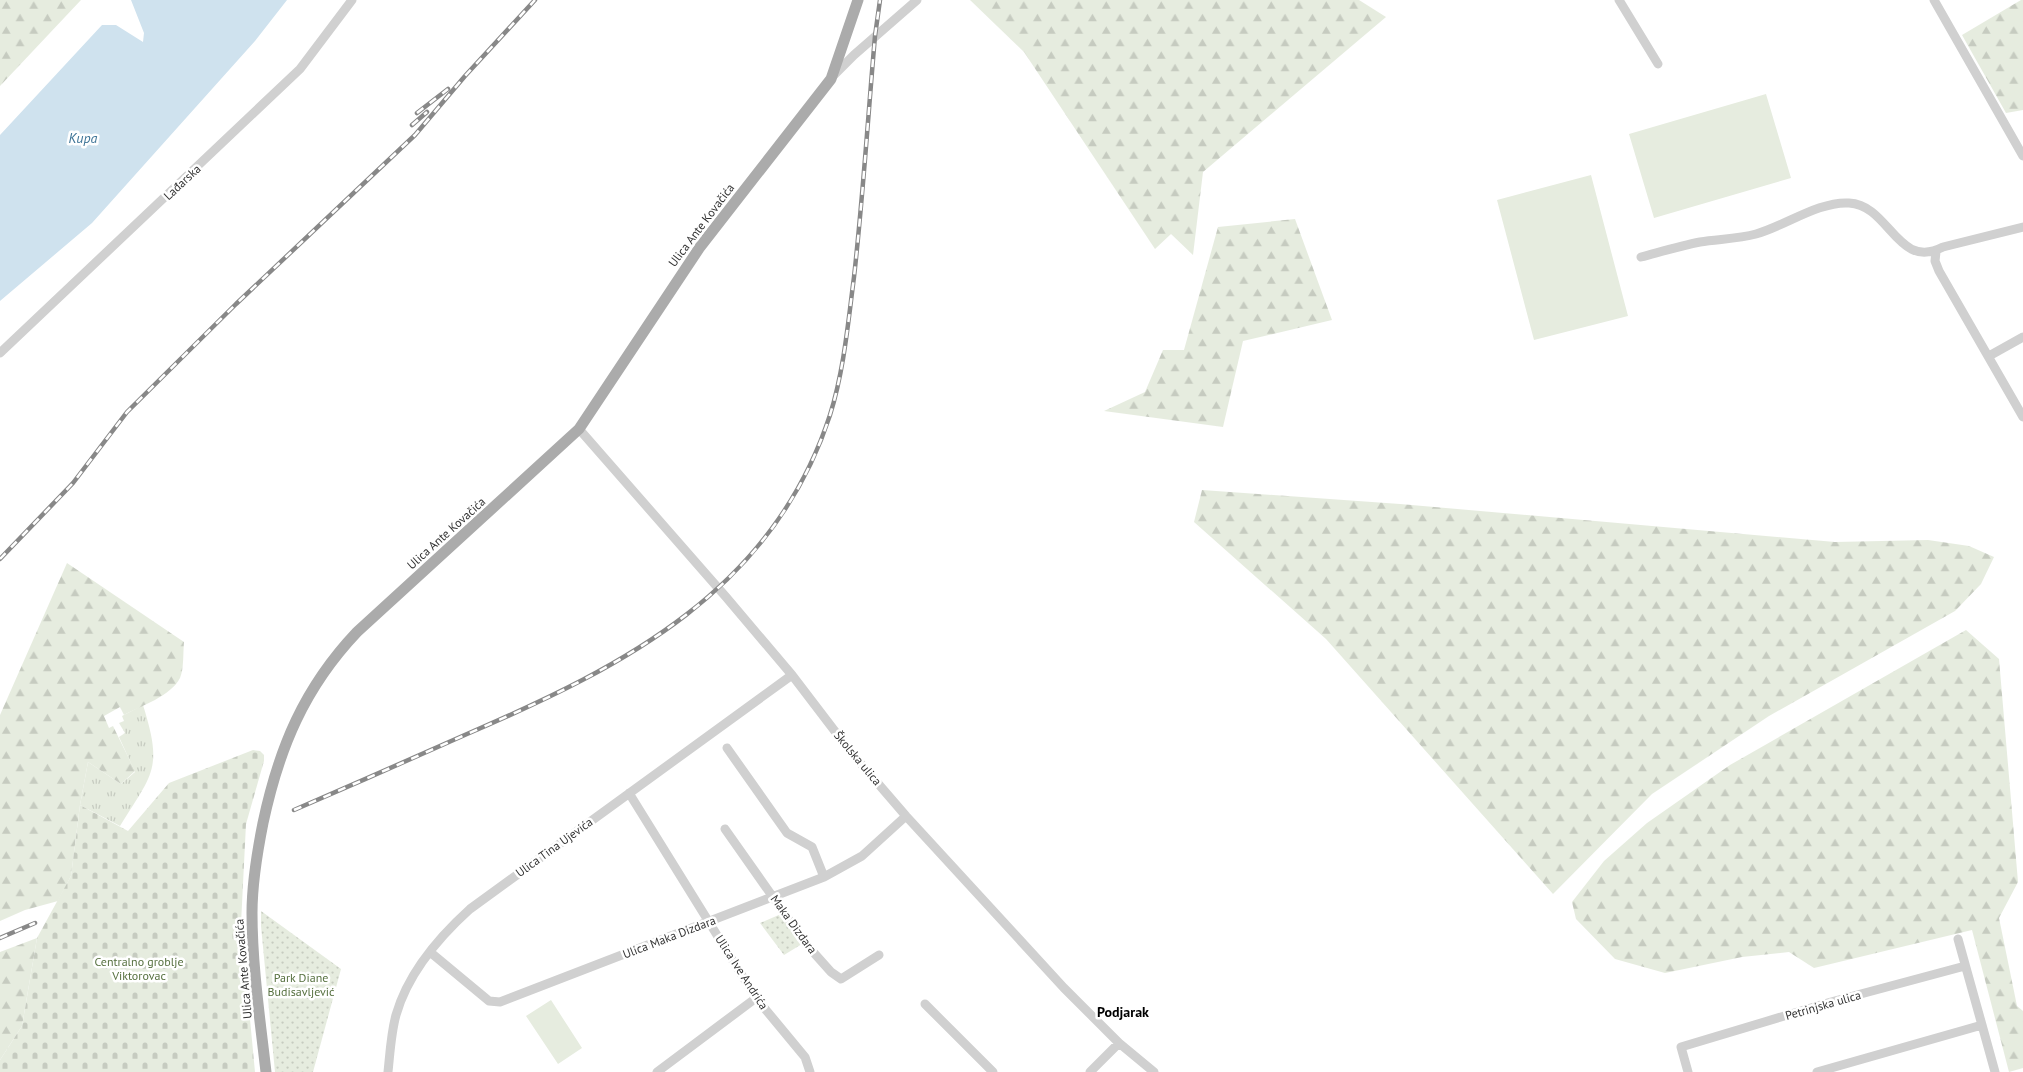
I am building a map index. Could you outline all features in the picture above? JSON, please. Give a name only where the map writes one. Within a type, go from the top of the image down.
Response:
[{"type":"main road","name":"Ulica Ante Kovačića","points":[[266,1072],[253,950],[256,857],[269,794],[295,718],[330,663],[357,632],[579,429],[700,247],[831,79],[858,0]]},
{"type":"street","name":"Lađarska","points":[[0,353],[300,69],[352,0]]},
{"type":"street","points":[[831,79],[854,55],[917,0]]},
{"type":"street","points":[[1619,0],[1658,64]]},
{"type":"street","points":[[1934,0],[2023,156]]},
{"type":"street","points":[[1641,258],[1688,244],[1754,234],[1808,212],[1850,203],[1860,205],[1874,214],[1911,250],[1916,252],[1936,252],[1943,247],[2023,227]]},
{"type":"street","points":[[1936,252],[1936,265],[2023,417]]},
{"type":"street","points":[[1989,356],[2023,337]]},
{"type":"street","name":"Školska ulica","points":[[579,429],[792,676],[850,751],[906,816],[1016,938],[1119,1043],[1154,1072]]},
{"type":"street","name":"Ulica Tina Ujevića","points":[[388,1072],[397,1013],[423,960],[449,928],[470,909],[792,676]]},
{"type":"street","points":[[727,748],[787,833],[812,847],[824,877]]},
{"type":"street","name":"Ulica Ive Andrića","points":[[629,793],[756,998],[805,1057],[810,1072]]},
{"type":"street","name":"Ulica Maka Dizdara","points":[[430,952],[484,997],[495,1003],[824,877],[862,856],[906,816]]},
{"type":"street","name":"Maka Dizdara","points":[[725,829],[806,944],[831,972],[841,979],[879,956]]},
{"type":"street","points":[[1958,939],[1995,1072]]},
{"type":"street","name":"Petrinjska ulica","points":[[1688,1072],[1681,1047],[1832,1002],[1965,966]]},
{"type":"street","points":[[656,1072],[756,998]]},
{"type":"street","points":[[925,1004],[993,1072]]},
{"type":"street","points":[[1817,1072],[1982,1025]]},
{"type":"street","points":[[1090,1072],[1119,1043]]},
{"type":"green space","points":[[0,0],[81,0],[0,86]]},
{"type":"green space","points":[[970,0],[1359,0],[1386,17],[1203,172],[1193,255],[1171,234],[1155,249],[1024,52]]},
{"type":"green space","points":[[2023,0],[2023,110],[2006,113],[1962,35]]},
{"type":"green space","points":[[1766,94],[1791,178],[1654,218],[1629,134]]},
{"type":"green space","points":[[1591,175],[1628,316],[1534,340],[1497,200]]},
{"type":"green space","points":[[1295,219],[1332,320],[1243,341],[1223,427],[1104,411],[1145,392],[1163,350],[1184,350],[1218,227]]},
{"type":"green space","points":[[1202,490],[1400,504],[1835,542],[1928,540],[1969,546],[1994,557],[1981,584],[1955,611],[1769,716],[1652,794],[1553,894],[1326,639],[1194,522]]},
{"type":"green space","points":[[67,563],[184,642],[182,670],[176,684],[155,700],[124,715],[120,707],[104,716],[109,728],[113,726],[135,771],[121,784],[88,762],[80,805],[71,876],[58,901],[25,910],[0,921],[0,715]]},
{"type":"green space","points":[[1966,630],[1999,659],[2018,882],[1999,918],[2017,1006],[2023,1011],[2023,1068],[2009,1072],[1972,930],[1814,968],[1789,952],[1742,957],[1665,973],[1615,959],[1576,919],[1572,902],[1604,861],[1647,823],[1730,765]]},
{"type":"green space","points":[[143,705],[152,743],[153,757],[151,770],[140,794],[120,826],[80,805],[88,762],[121,784],[135,772],[119,737],[125,733],[119,723],[124,721],[122,716]]},
{"type":"green space","name":"Centralno groblje Viktorovac","points":[[253,750],[260,751],[264,755],[264,761],[246,824],[241,924],[255,1072],[0,1072],[0,1060],[22,1026],[37,938],[71,876],[80,805],[128,831],[169,783]]},
{"type":"green space","name":"Park Diane Budisavljević","points":[[261,911],[341,969],[313,1072],[275,1072]]},
{"type":"green space","points":[[781,914],[802,944],[784,955],[760,923]]},
{"type":"green space","points":[[37,938],[22,1026],[0,1060],[0,952]]},
{"type":"green space","points":[[551,1000],[582,1048],[558,1064],[526,1016]]},
{"type":"water","name":"Kupa","points":[[131,0],[287,0],[255,41],[92,223],[0,301],[0,135],[102,25],[116,25],[143,42],[144,33]]},
{"type":"railway","points":[[0,559],[73,483],[127,412],[236,304],[415,135],[465,76],[535,0]]},
{"type":"railway","points":[[294,810],[526,708],[582,680],[636,649],[686,615],[732,575],[771,529],[805,476],[830,415],[839,381],[854,277],[875,36],[880,0]]},
{"type":"railway","points":[[417,113],[448,89]]},
{"type":"railway","points":[[412,125],[427,112]]},
{"type":"railway","points":[[0,938],[35,923]]},
{"type":"district","name":"Podjarak","points":[[1123,1012]]}]
